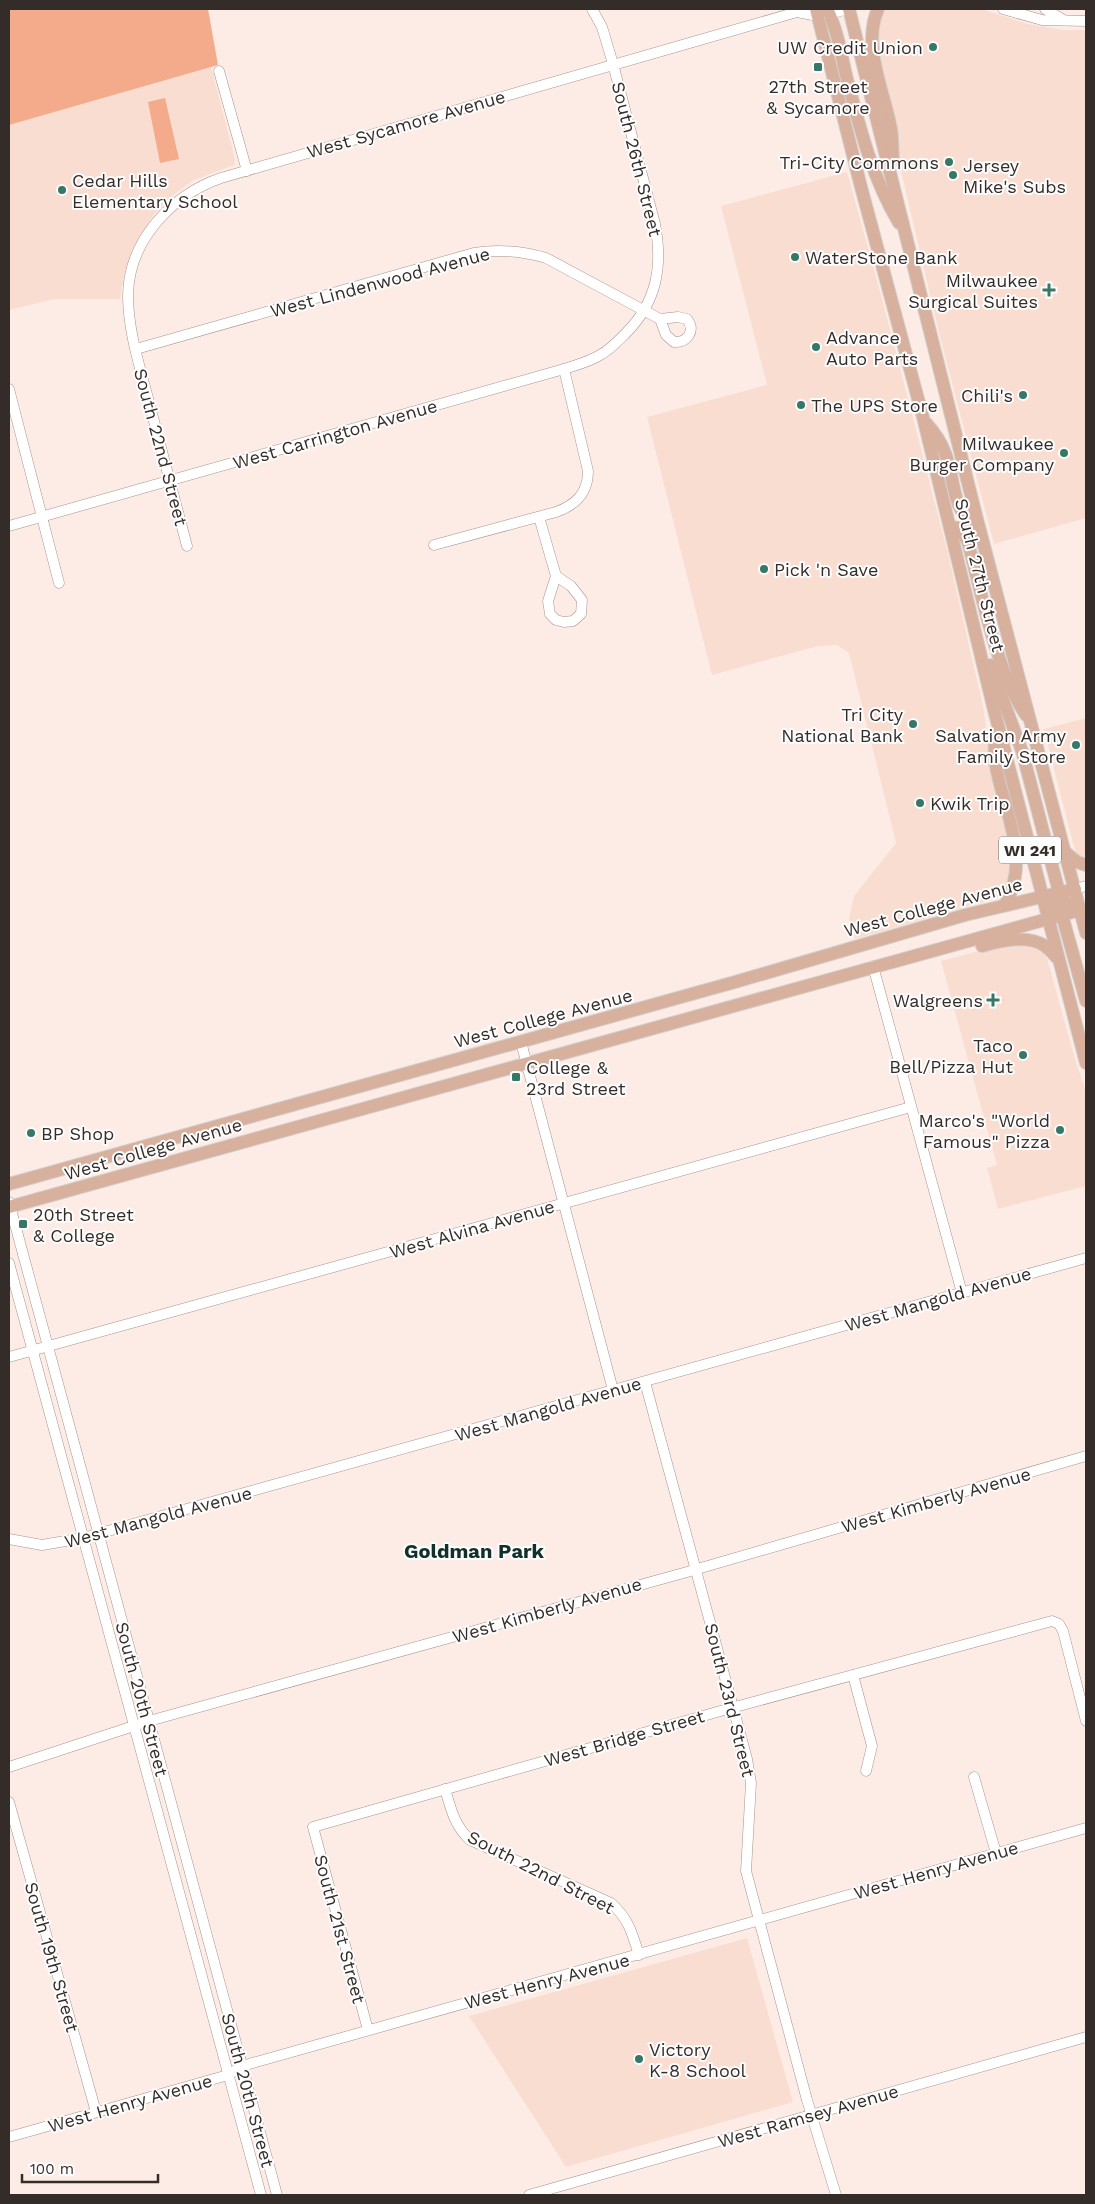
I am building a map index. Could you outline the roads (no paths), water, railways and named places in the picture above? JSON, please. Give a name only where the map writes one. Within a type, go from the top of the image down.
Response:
[{"type":"main road","name":"South 27th Street","points":[[849,9],[977,519],[1065,852],[1080,887],[1086,933]]},
{"type":"main road","points":[[878,9],[874,25],[873,45],[875,61],[891,126],[895,190]]},
{"type":"main road","points":[[823,11],[861,132],[889,206],[904,231]]},
{"type":"main road","name":"South 27th Street","points":[[823,11],[861,186],[924,421],[993,706],[1086,1063]]},
{"type":"main road","points":[[924,421],[936,435],[946,454],[960,510],[970,519],[977,519]]},
{"type":"main road","points":[[950,527],[959,528],[968,542],[994,641],[1016,701],[1032,724]]},
{"type":"main road","points":[[976,630],[1022,751],[1059,892],[1067,904],[1083,909]]},
{"type":"main road","points":[[993,706],[996,766],[1015,840],[1016,881],[1005,905]]},
{"type":"main road","points":[[1065,852],[1086,865]]},
{"type":"main road","name":"West College Avenue","points":[[9,1184],[1005,905],[1080,887]]},
{"type":"main road","points":[[1042,896],[1054,904],[1062,915],[1086,1001]]},
{"type":"main road","name":"West College Avenue","points":[[9,1205],[1083,909]]},
{"type":"main road","points":[[887,962],[932,959],[997,942],[1022,940],[1044,945],[1058,959]]},
{"type":"street","name":"South 26th Street","points":[[592,9],[602,27],[613,64],[658,237],[658,275],[651,298],[644,312]]},
{"type":"street","points":[[823,11],[849,9]]},
{"type":"street","points":[[1003,9],[1042,20],[1086,21]]},
{"type":"street","points":[[1045,9],[1062,20]]},
{"type":"street","name":"West Sycamore Avenue","points":[[136,349],[129,314],[129,286],[134,264],[147,236],[159,219],[184,195],[204,184],[799,10],[823,11]]},
{"type":"street","points":[[219,71],[247,171]]},
{"type":"street","name":"West Lindenwood Avenue","points":[[136,349],[474,253],[493,250],[525,253],[546,258],[660,319]]},
{"type":"street","name":"West Carrington Avenue","points":[[9,526],[564,369],[599,356],[611,347],[644,312]]},
{"type":"street","name":"South 22nd Street","points":[[136,349],[187,546]]},
{"type":"street","points":[[434,545],[566,508],[574,503],[585,490],[588,480],[587,460],[564,369]]},
{"type":"street","points":[[9,389],[59,583]]},
{"type":"street","points":[[539,517],[556,576],[548,601],[550,614],[560,621],[573,620],[578,617],[582,609],[580,596],[571,586],[556,576]]},
{"type":"street","points":[[873,966],[962,1292]]},
{"type":"street","points":[[521,1042],[613,1390]]},
{"type":"street","name":"West Alvina Avenue","points":[[9,1358],[911,1107]]},
{"type":"street","name":"South 20th Street","points":[[9,1205],[276,2195]]},
{"type":"street","name":"West Mangold Avenue","points":[[9,1539],[42,1545],[83,1538],[1086,1258]]},
{"type":"street","name":"South 20th Street","points":[[9,1263],[261,2195]]},
{"type":"street","name":"South 23rd Street","points":[[645,1382],[747,1759],[750,1783],[746,1871],[758,1921],[836,2195]]},
{"type":"street","name":"West Kimberly Avenue","points":[[9,1768],[71,1745],[149,1721],[696,1569],[1086,1456]]},
{"type":"street","name":"West Bridge Street","points":[[313,1827],[734,1708],[1052,1621],[1059,1624],[1063,1631],[1086,1721]]},
{"type":"street","points":[[853,1675],[872,1746],[866,1771]]},
{"type":"street","points":[[974,1777],[996,1853]]},
{"type":"street","name":"South 22nd Street","points":[[445,1789],[454,1820],[460,1830],[470,1840],[611,1903],[624,1915],[631,1928],[639,1955]]},
{"type":"street","name":"South 19th Street","points":[[9,1802],[96,2112]]},
{"type":"street","name":"South 21st Street","points":[[313,1827],[368,2030]]},
{"type":"street","name":"West Henry Avenue","points":[[9,2137],[228,2075],[242,2066],[1086,1828]]},
{"type":"street","name":"West Ramsey Avenue","points":[[529,2195],[1086,2037]]},
{"type":"place","name":"UW Credit Union","points":[[933,47]]},
{"type":"place","name":"27th Street & Sycamore","points":[[818,67]]},
{"type":"place","name":"Tri-City Commons","points":[[949,162]]},
{"type":"place","name":"Jersey Mike's Subs","points":[[953,175]]},
{"type":"place","name":"Cedar Hills Elementary School","points":[[62,190]]},
{"type":"place","name":"WaterStone Bank","points":[[795,257]]},
{"type":"place","name":"Milwaukee Surgical Suites","points":[[1049,290]]},
{"type":"place","name":"Advance Auto Parts","points":[[816,347]]},
{"type":"place","name":"Chili's","points":[[1023,395]]},
{"type":"place","name":"The UPS Store","points":[[801,405]]},
{"type":"place","name":"Milwaukee Burger Company","points":[[1064,453]]},
{"type":"place","name":"Pick 'n Save","points":[[764,569]]},
{"type":"place","name":"Tri City National Bank","points":[[913,724]]},
{"type":"place","name":"Salvation Army Family Store","points":[[1076,745]]},
{"type":"place","name":"Kwik Trip","points":[[920,803]]},
{"type":"place","name":"Walgreens","points":[[993,1000]]},
{"type":"place","name":"Taco Bell/Pizza Hut","points":[[1023,1055]]},
{"type":"place","name":"College & 23rd Street","points":[[516,1077]]},
{"type":"place","name":"Marco's \"World Famous\" Pizza","points":[[1060,1130]]},
{"type":"place","name":"BP Shop","points":[[31,1133]]},
{"type":"place","name":"20th Street & College","points":[[23,1224]]},
{"type":"place","name":"Victory K-8 School","points":[[639,2059]]},
{"type":"district","name":"Goldman Park","points":[[474,1551]]}]
